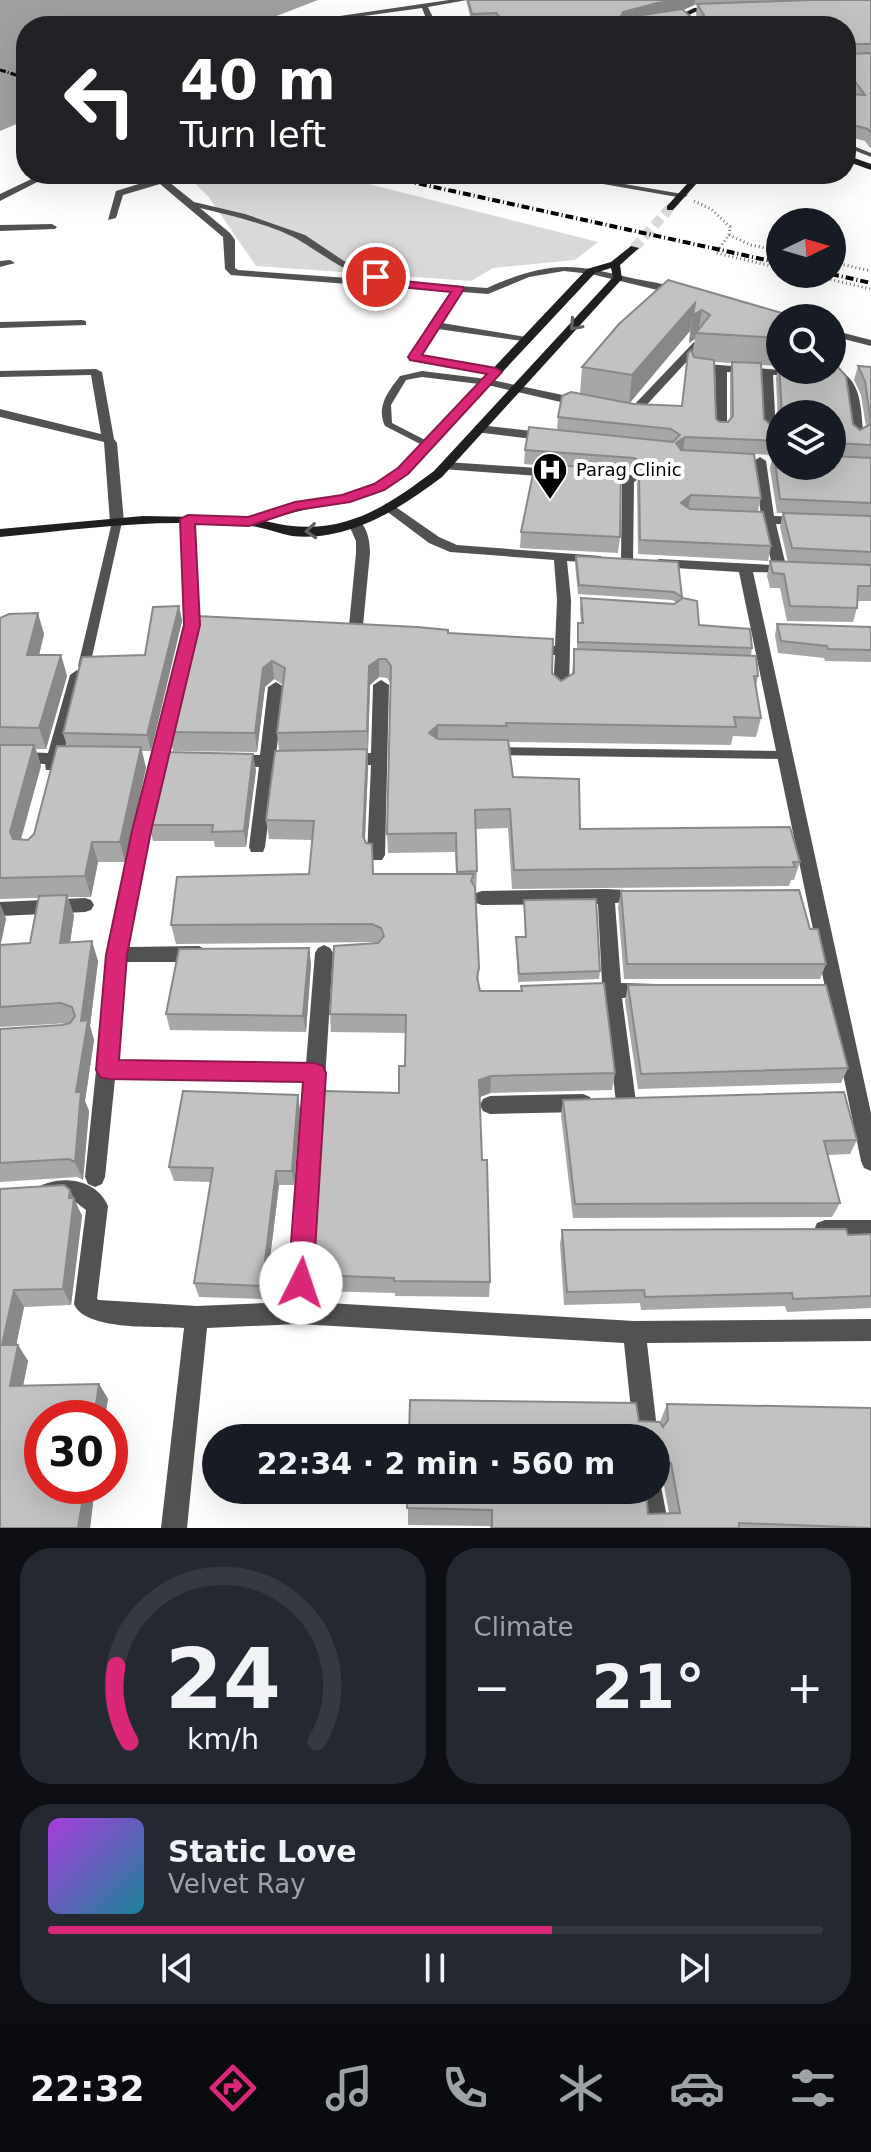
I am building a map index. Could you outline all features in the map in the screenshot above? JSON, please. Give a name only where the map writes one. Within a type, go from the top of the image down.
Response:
[{"type":"street","points":[[346,16],[464,0]]},
{"type":"street","points":[[425,7],[429,16]]},
{"type":"street","points":[[674,16],[694,10],[726,9]]},
{"type":"street","points":[[0,198],[29,184]]},
{"type":"street","points":[[111,218],[119,193],[141,184]]},
{"type":"street","points":[[167,184],[227,235],[230,240],[230,269],[235,273],[488,291],[543,270],[617,270],[692,296]]},
{"type":"street","points":[[613,184],[683,195]]},
{"type":"street","points":[[670,208],[692,184]]},
{"type":"street","points":[[192,203],[302,237],[340,263],[391,283]]},
{"type":"street","points":[[0,228],[52,227]]},
{"type":"street","points":[[0,533],[188,519],[249,521],[295,532],[330,530],[355,523],[412,494],[446,466],[515,390],[634,248]]},
{"type":"street","points":[[249,521],[295,506],[345,499],[379,487],[403,471],[591,271]]},
{"type":"street","points":[[459,289],[414,354],[417,359],[491,377],[515,390],[596,406]]},
{"type":"street","points":[[0,325],[82,323]]},
{"type":"street","points":[[433,325],[526,340]]},
{"type":"street","points":[[846,339],[871,343]]},
{"type":"street","points":[[610,409],[637,409],[698,344]]},
{"type":"street","points":[[696,366],[766,372]]},
{"type":"street","points":[[721,368],[721,430]]},
{"type":"street","points":[[0,374],[96,372],[111,443],[117,522]]},
{"type":"street","points":[[846,379],[850,383],[858,438]]},
{"type":"street","points":[[0,413],[108,439]]},
{"type":"street","points":[[479,429],[558,438]]},
{"type":"street","points":[[744,460],[765,461],[768,519],[780,570]]},
{"type":"street","points":[[446,466],[570,474]]},
{"type":"street","points":[[586,475],[630,481],[628,561]]},
{"type":"street","points":[[390,507],[434,540],[455,549],[795,571]]},
{"type":"street","points":[[736,518],[812,521]]},
{"type":"street","points":[[95,1177],[117,955],[159,760],[199,625],[188,519]]},
{"type":"street","points":[[355,523],[363,541],[355,636]]},
{"type":"street","points":[[560,557],[572,601],[561,692]]},
{"type":"street","points":[[745,568],[764,628],[758,667],[784,755],[826,990],[849,1095],[871,1161]]},
{"type":"street","points":[[518,647],[567,657]]},
{"type":"street","points":[[47,786],[80,670]]},
{"type":"street","points":[[376,855],[381,685]]},
{"type":"street","points":[[257,847],[276,687]]},
{"type":"street","points":[[0,757],[99,759]]},
{"type":"street","points":[[222,761],[377,759]]},
{"type":"street","points":[[490,1105],[619,1102],[606,896]]},
{"type":"street","points":[[482,898],[666,896]]},
{"type":"street","points":[[0,909],[85,905]]},
{"type":"street","points":[[299,1313],[315,1073],[316,953],[348,953]]},
{"type":"street","points":[[117,955],[212,954]]},
{"type":"street","points":[[566,992],[676,990]]},
{"type":"street","points":[[108,1070],[315,1073]]},
{"type":"street","points":[[31,1193],[77,1190],[97,1206],[85,1304],[96,1311],[197,1317],[299,1313],[634,1332],[871,1330]]},
{"type":"street","points":[[808,1230],[871,1230]]},
{"type":"street","points":[[174,1528],[197,1317]]},
{"type":"street","points":[[634,1332],[644,1424]]},
{"type":"street","points":[[653,1504],[656,1528]]},
{"type":"lane","points":[[428,445],[388,424],[385,418],[387,400],[403,378],[422,374],[491,377]]},
{"type":"lane","points":[[80,670],[117,522]]},
{"type":"lane","points":[[485,751],[784,755]]},
{"type":"path","points":[[711,209],[730,227],[729,235],[716,253],[766,265]]},
{"type":"path","points":[[729,235],[766,248]]},
{"type":"path","points":[[846,265],[871,271]]},
{"type":"path","points":[[846,283],[871,289]]},
{"type":"shaded area","points":[[0,0],[318,0],[277,16],[16,16],[16,124],[0,131]]},
{"type":"shaded area","points":[[195,184],[369,184],[598,242],[575,260],[493,268],[471,281],[256,266],[208,196]]},
{"type":"building","points":[[468,0],[680,0],[623,12],[621,16],[472,14]]},
{"type":"building","points":[[871,0],[871,44],[856,44],[856,16],[703,16],[697,4]]},
{"type":"building","points":[[682,9],[690,16],[637,16]]},
{"type":"building","points":[[871,53],[871,133],[856,126],[856,95],[865,95],[856,83],[856,54]]},
{"type":"building","points":[[668,280],[766,308],[766,337],[696,333],[710,315],[702,310],[693,315],[695,303],[632,375],[582,367],[619,324]]},
{"type":"building","points":[[691,350],[694,357],[714,360],[716,419],[720,422],[728,422],[733,416],[732,362],[761,363],[766,440],[685,437],[676,443],[681,450],[754,454],[761,498],[691,495],[681,503],[690,509],[763,512],[771,546],[640,540],[639,469],[642,462],[634,458],[525,450],[529,427],[673,442],[680,435],[671,429],[558,417],[562,396],[571,392],[634,404],[682,406],[688,353]]},
{"type":"building","points":[[858,366],[871,367],[871,424],[865,381]]},
{"type":"building","points":[[846,376],[853,424],[860,430],[871,424],[871,445],[846,444],[846,400],[781,400],[780,384],[846,384]]},
{"type":"building","points":[[846,457],[871,458],[871,503],[780,499],[777,480],[846,480]]},
{"type":"building","points":[[535,464],[621,469],[620,537],[521,532]]},
{"type":"building","points":[[783,513],[871,516],[871,552],[792,548]]},
{"type":"building","points":[[576,556],[678,562],[682,597],[674,592],[579,585]]},
{"type":"building","points":[[770,561],[871,565],[871,586],[858,586],[857,608],[790,606],[784,574],[773,573]]},
{"type":"building","points":[[581,598],[674,604],[683,598],[697,601],[699,625],[750,629],[752,648],[578,642],[578,623],[583,623]]},
{"type":"building","points":[[179,606],[147,735],[63,733],[82,657],[145,655],[153,607]]},
{"type":"building","points":[[38,613],[27,655],[61,655],[39,728],[0,727],[0,618],[9,614]]},
{"type":"building","points":[[197,616],[417,627],[448,630],[448,633],[553,639],[552,673],[561,681],[574,673],[574,649],[756,656],[758,676],[754,676],[761,718],[734,717],[736,727],[506,723],[507,726],[438,725],[429,733],[438,739],[508,740],[513,777],[579,779],[580,829],[790,827],[800,862],[793,862],[795,867],[514,870],[510,809],[475,810],[477,871],[457,872],[456,833],[387,834],[391,666],[386,659],[379,659],[369,666],[367,731],[277,733],[285,668],[272,661],[263,668],[255,733],[169,732]]},
{"type":"building","points":[[777,624],[871,627],[871,650],[828,649],[827,646],[781,641]]},
{"type":"building","points":[[0,745],[34,745],[10,832],[13,839],[28,840],[34,834],[57,746],[141,747],[120,842],[92,842],[85,876],[0,878]]},
{"type":"building","points":[[367,749],[363,836],[366,843],[372,844],[373,874],[474,874],[471,881],[475,887],[480,991],[522,991],[521,986],[604,983],[615,1073],[491,1076],[479,1080],[482,1160],[487,1160],[490,1282],[394,1281],[394,1278],[312,1275],[324,1091],[399,1093],[399,1066],[405,1066],[406,1015],[330,1014],[334,946],[378,943],[384,936],[381,928],[372,924],[171,925],[177,877],[309,874],[314,821],[266,820],[275,751]]},
{"type":"building","points":[[165,752],[253,754],[244,831],[212,832],[213,825],[149,825]]},
{"type":"building","points":[[799,890],[810,929],[818,929],[826,964],[627,964],[621,891]]},
{"type":"building","points":[[67,895],[60,943],[92,941],[81,1021],[88,1020],[76,1092],[81,1092],[75,1162],[69,1159],[0,1163],[0,1029],[62,1025],[70,1023],[75,1016],[72,1007],[61,1003],[0,1007],[0,945],[30,943],[39,896]]},
{"type":"building","points":[[596,899],[600,971],[519,974],[516,937],[526,937],[524,900]]},
{"type":"building","points":[[309,948],[303,1016],[166,1014],[179,949]]},
{"type":"building","points":[[628,985],[826,985],[848,1068],[641,1074]]},
{"type":"building","points":[[183,1091],[298,1095],[292,1171],[276,1171],[262,1286],[194,1283],[213,1168],[169,1167]]},
{"type":"building","points":[[844,1092],[857,1140],[824,1141],[840,1203],[575,1204],[563,1100]]},
{"type":"building","points":[[64,1185],[70,1190],[69,1198],[74,1198],[63,1289],[14,1290],[2,1345],[18,1345],[10,1386],[99,1384],[97,1400],[24,1400],[24,1504],[82,1504],[78,1528],[0,1528],[0,1189]]},
{"type":"building","points":[[846,1229],[848,1235],[871,1234],[871,1296],[793,1299],[792,1293],[645,1297],[644,1290],[567,1292],[562,1230]]},
{"type":"building","points":[[410,1400],[636,1403],[639,1421],[661,1424],[409,1424]]},
{"type":"building","points":[[667,1404],[871,1408],[871,1528],[739,1523],[739,1528],[492,1528],[492,1510],[407,1508],[407,1504],[647,1504],[648,1514],[680,1513],[671,1463],[670,1424],[665,1424],[668,1420]]},
{"type":"tunnel","points":[[634,248],[670,208]]},
{"type":"railway","points":[[0,70],[16,75]]},
{"type":"railway","points":[[421,184],[766,260]]},
{"type":"railway","points":[[846,277],[871,283]]},
{"type":"place","name":"Parag Clinic","points":[[550,501]]},
{"type":"route","points":[[301,1283],[315,1073],[108,1070],[117,955],[142,831],[192,625],[188,519],[249,521],[295,506],[345,499],[379,487],[403,471],[496,372],[415,357],[414,354],[459,289],[391,283],[376,277]]}]
